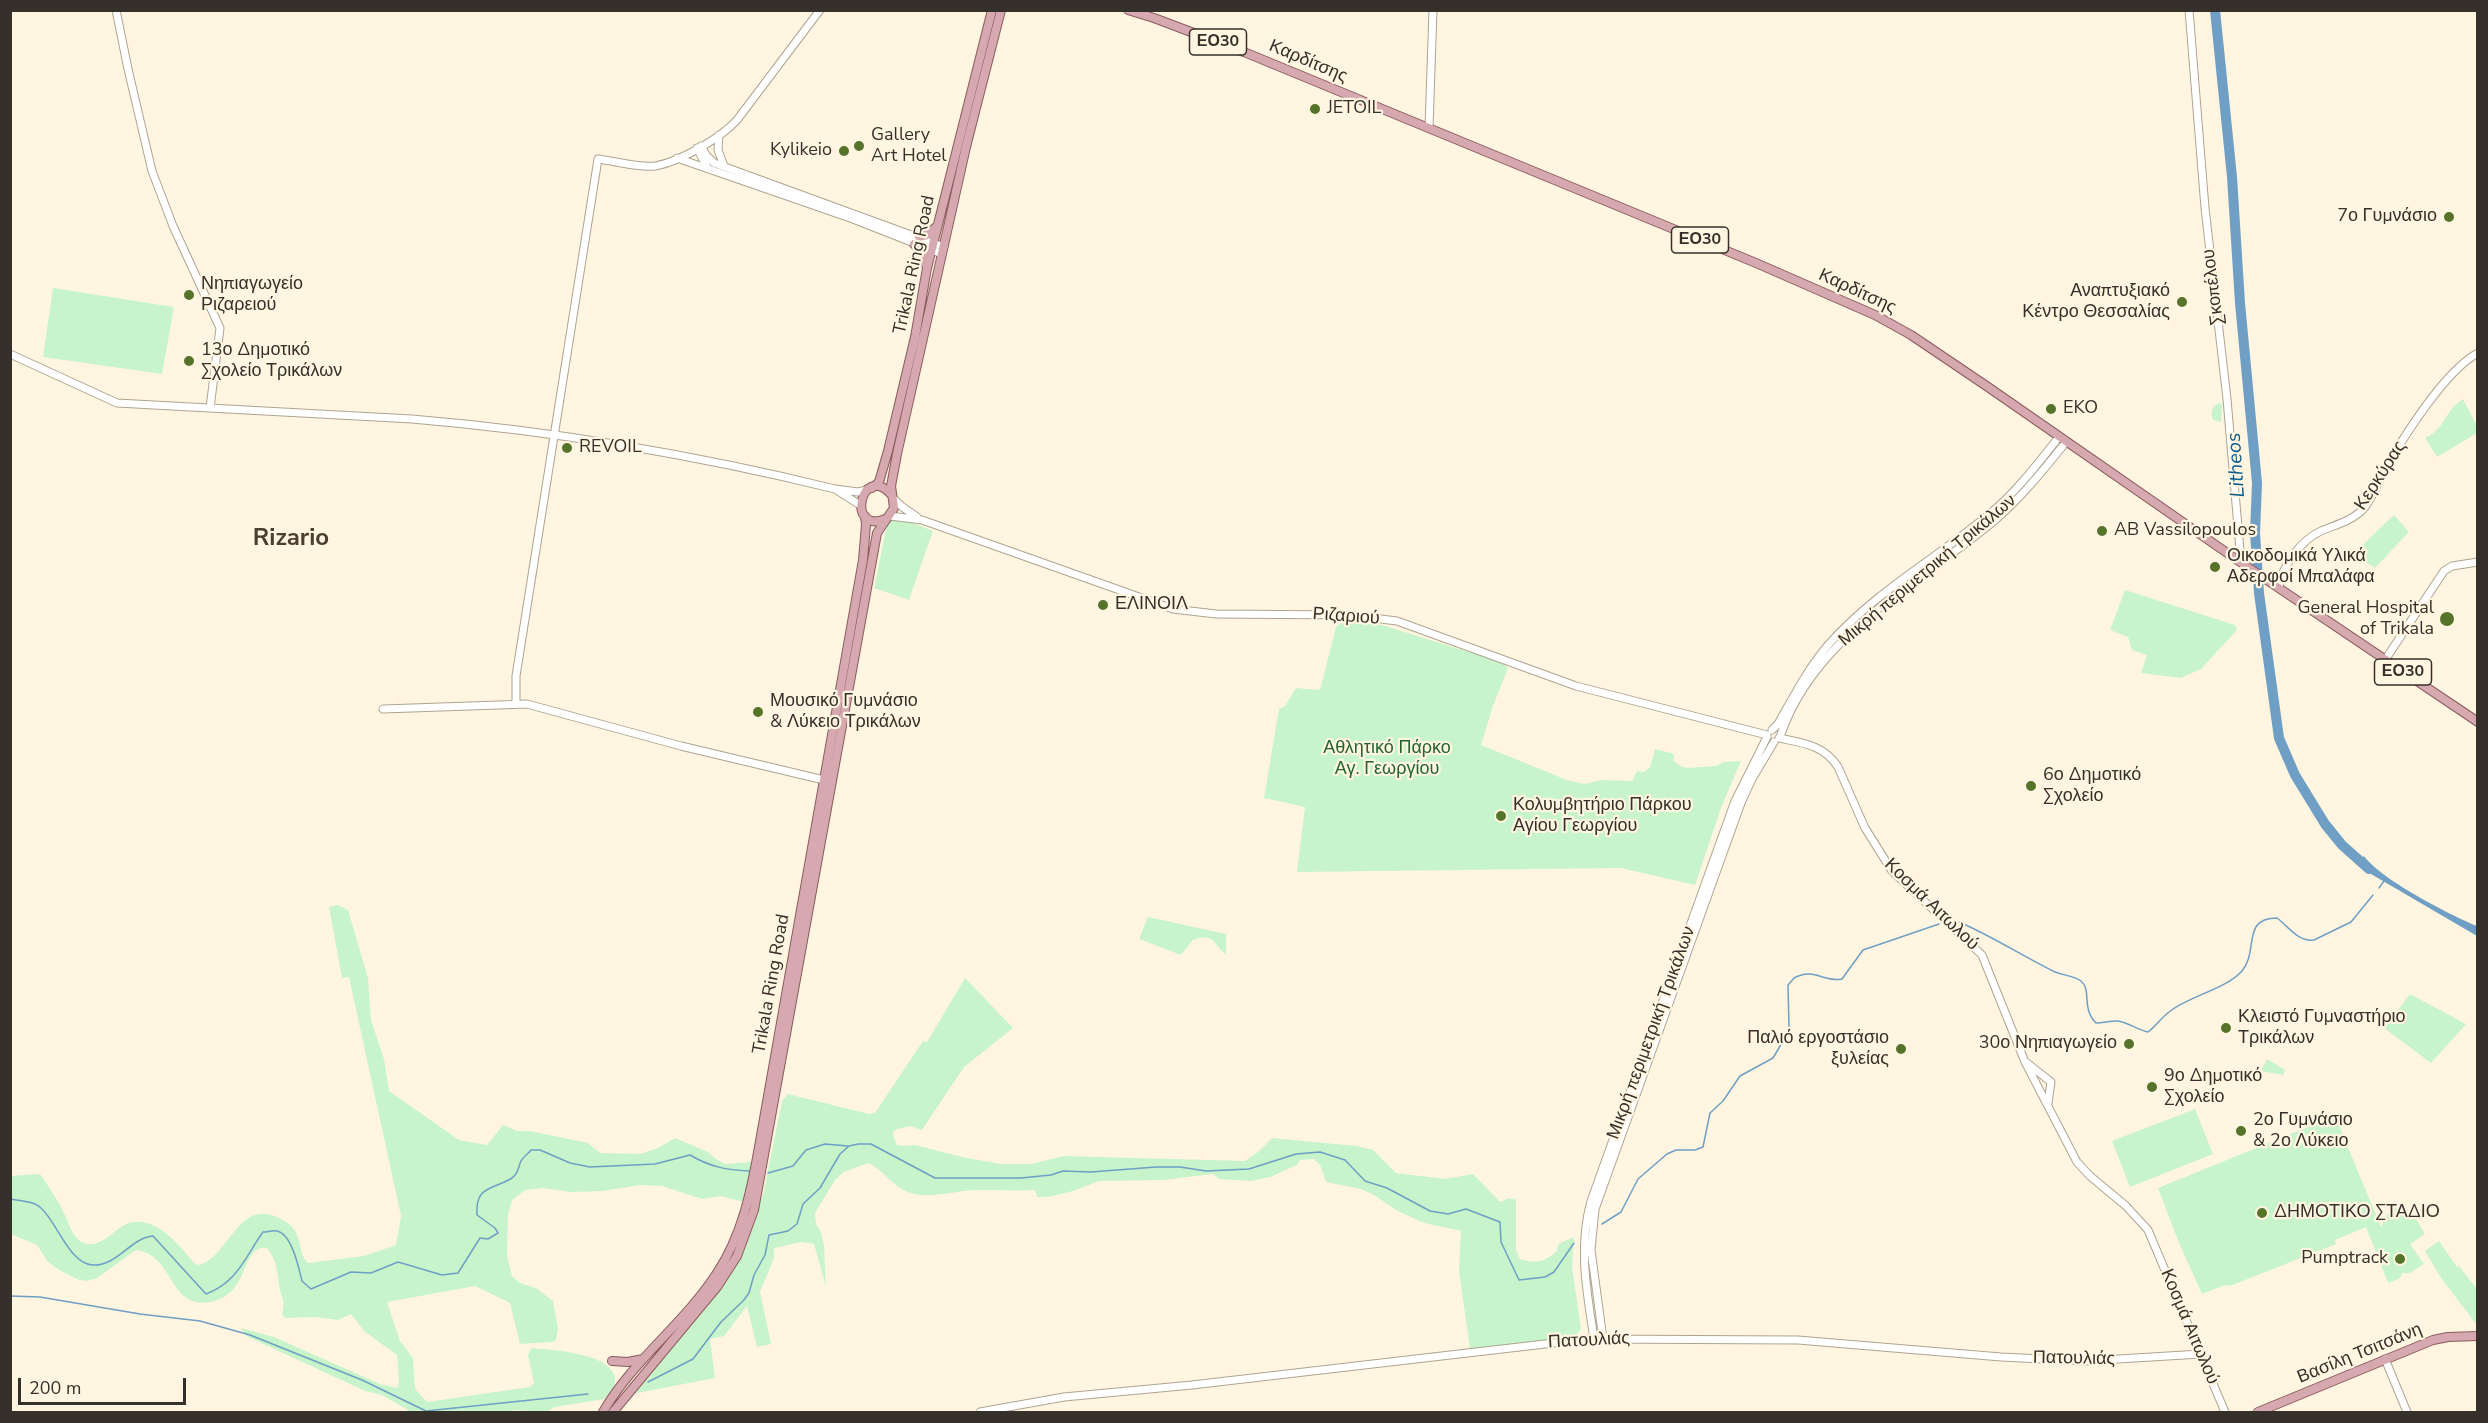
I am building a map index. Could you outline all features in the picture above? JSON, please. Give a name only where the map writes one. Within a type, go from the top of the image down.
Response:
[{"type":"main road","name":"Trikala Ring Road","points":[[870,489],[879,482],[888,451],[915,337],[932,246],[992,10]]},
{"type":"main road","name":"Trikala Ring Road","points":[[893,497],[891,486],[895,465],[966,147],[1001,10]]},
{"type":"main road","name":"Καρδίτσης","points":[[1128,10],[1154,18],[1429,128],[1851,303],[1911,335],[2243,564],[2478,722]]},
{"type":"main road","name":"Καρδίτσης","points":[[1145,10],[1154,18]]},
{"type":"main road","points":[[927,268],[916,241],[930,233],[937,225]]},
{"type":"main road","points":[[613,1413],[717,1287],[737,1256],[752,1216],[762,1174],[877,533],[888,518],[894,508],[893,497],[885,488],[870,489],[861,497],[860,505],[865,516],[877,521],[888,518]]},
{"type":"main road","name":"Trikala Ring Road","points":[[603,1413],[644,1358],[710,1283],[728,1254],[742,1221],[757,1158],[863,560],[867,525],[865,516]]},
{"type":"main road","name":"Βασίλη Τσιτσάνη","points":[[2258,1413],[2385,1359],[2441,1338],[2478,1336]]},
{"type":"main road","points":[[612,1361],[628,1362],[644,1358]]},
{"type":"street","points":[[116,10],[152,171],[173,226],[220,327],[210,408]]},
{"type":"street","points":[[516,704],[514,690],[516,676],[598,159],[652,166],[677,158],[719,135],[737,120],[820,10]]},
{"type":"street","points":[[1429,128],[1433,10]]},
{"type":"street","name":"Σκοπέλου","points":[[2189,10],[2205,208],[2228,399],[2243,564]]},
{"type":"street","points":[[719,135],[718,150],[724,166]]},
{"type":"street","points":[[699,147],[711,161],[916,241]]},
{"type":"street","points":[[699,147],[707,167]]},
{"type":"street","points":[[677,158],[943,251]]},
{"type":"street","name":"Κερκύρας","points":[[2279,588],[2284,570],[2306,541],[2319,532],[2352,518],[2365,507],[2390,462],[2431,401],[2458,367],[2478,353]]},
{"type":"street","points":[[10,354],[117,403],[412,419],[555,436],[725,465],[835,489],[858,492],[870,489]]},
{"type":"street","name":"Μικρή περιμετρική Τρικάλων","points":[[1598,1339],[1583,1256],[1585,1227],[1591,1201],[1737,796],[1769,734],[1778,724],[1801,683],[1830,642],[1881,596],[1992,513],[2062,440]]},
{"type":"street","name":"Μικρή περιμετρική Τρικάλων","points":[[1598,1339],[1591,1250],[1595,1209],[1744,794],[1778,739],[1803,691],[1838,645],[1885,603],[1997,518],[2028,488],[2062,440]]},
{"type":"street","points":[[835,489],[860,505]]},
{"type":"street","name":"Ριζαριού","points":[[893,497],[901,506],[922,520],[1173,609],[1216,614],[1348,615],[1398,621],[1576,686],[1769,734]]},
{"type":"street","name":"Ριζαριού","points":[[888,518],[922,520]]},
{"type":"street","points":[[2385,660],[2444,571],[2452,566],[2478,562]]},
{"type":"street","points":[[383,709],[516,704],[570,715],[681,746],[824,780]]},
{"type":"street","points":[[1777,731],[1778,739],[1770,742],[1769,734],[1777,731]]},
{"type":"street","name":"Κοσμά Αιτωλού","points":[[1778,739],[1818,747],[1831,758],[1838,767],[1868,834],[1887,864],[1982,955],[2025,1062],[2081,1168],[2126,1206],[2148,1230],[2226,1413]]},
{"type":"street","points":[[2025,1062],[2051,1082],[2047,1097],[2049,1108]]},
{"type":"street","name":"Πατουλιάς","points":[[980,1413],[1064,1397],[1192,1385],[1598,1339],[1792,1340],[2001,1357],[2085,1361],[2201,1354]]},
{"type":"street","points":[[2385,1359],[2407,1413]]},
{"type":"green space","points":[[53,288],[174,307],[162,374],[43,357]]},
{"type":"green space","points":[[2463,399],[2477,426],[2477,433],[2437,457],[2425,438],[2437,429]]},
{"type":"green space","points":[[2219,403],[2222,404],[2221,422],[2213,420],[2212,415],[2213,408]]},
{"type":"green space","points":[[2394,515],[2409,532],[2375,568],[2353,554]]},
{"type":"green space","points":[[898,517],[933,531],[909,600],[874,588],[887,525],[889,520]]},
{"type":"green space","points":[[2125,590],[2235,625],[2237,630],[2201,669],[2181,678],[2141,673],[2147,655],[2132,650],[2128,637],[2110,630]]},
{"type":"green space","name":"Αθλητικό Πάρκο Αγ. Γεωργίου","points":[[1342,622],[1382,625],[1501,662],[1508,668],[1481,745],[1567,780],[1584,784],[1602,780],[1632,781],[1637,771],[1644,772],[1650,767],[1655,749],[1674,754],[1673,760],[1687,768],[1741,761],[1721,808],[1695,885],[1621,868],[1297,872],[1305,807],[1264,798],[1279,709],[1285,706],[1296,688],[1320,690],[1336,627]]},
{"type":"green space","points":[[338,905],[348,910],[368,978],[371,1020],[384,1059],[389,1091],[459,1140],[487,1145],[503,1125],[517,1131],[530,1131],[588,1143],[600,1153],[640,1154],[658,1148],[675,1138],[708,1152],[725,1164],[751,1162],[744,1202],[720,1196],[702,1199],[662,1186],[640,1185],[603,1191],[571,1192],[543,1188],[525,1190],[512,1200],[508,1215],[507,1256],[512,1276],[520,1283],[536,1288],[553,1301],[558,1329],[556,1340],[552,1342],[520,1344],[510,1303],[475,1286],[387,1302],[400,1341],[413,1358],[415,1389],[427,1402],[530,1387],[534,1383],[528,1355],[531,1348],[582,1355],[607,1365],[614,1373],[615,1384],[604,1399],[555,1407],[546,1412],[517,1410],[411,1412],[382,1395],[365,1391],[246,1336],[241,1328],[274,1337],[380,1384],[397,1388],[399,1383],[397,1355],[364,1331],[351,1314],[338,1320],[316,1317],[285,1318],[282,1314],[283,1301],[276,1266],[267,1248],[258,1249],[252,1254],[239,1281],[224,1297],[211,1302],[197,1302],[187,1298],[179,1290],[158,1261],[149,1254],[136,1250],[97,1278],[87,1281],[79,1280],[48,1262],[37,1245],[11,1234],[10,1176],[40,1174],[59,1203],[74,1235],[80,1241],[88,1244],[101,1241],[126,1224],[143,1222],[152,1224],[168,1235],[198,1265],[208,1261],[217,1253],[240,1225],[259,1214],[274,1216],[291,1226],[308,1263],[364,1256],[396,1245],[401,1216],[349,977],[342,978],[329,907]]},
{"type":"green space","points":[[1148,917],[1226,934],[1226,954],[1213,941],[1206,938],[1193,940],[1181,955],[1139,939]]},
{"type":"green space","points":[[965,978],[1013,1028],[964,1067],[922,1130],[910,1126],[894,1130],[893,1135],[897,1145],[915,1145],[1001,1164],[1031,1164],[1064,1156],[1245,1161],[1272,1138],[1357,1146],[1373,1150],[1396,1173],[1445,1179],[1473,1174],[1500,1202],[1509,1198],[1516,1200],[1516,1250],[1520,1259],[1535,1262],[1544,1260],[1557,1251],[1558,1244],[1574,1237],[1572,1267],[1581,1329],[1575,1337],[1470,1349],[1459,1271],[1461,1231],[1424,1223],[1396,1210],[1361,1189],[1326,1182],[1320,1165],[1314,1159],[1300,1160],[1297,1165],[1270,1177],[1251,1181],[1219,1179],[1213,1174],[1163,1180],[1099,1181],[1048,1197],[1037,1197],[1035,1190],[974,1190],[917,1195],[893,1183],[868,1163],[844,1172],[835,1180],[815,1213],[816,1224],[821,1232],[824,1246],[826,1287],[814,1244],[802,1242],[774,1248],[774,1258],[760,1292],[771,1344],[757,1347],[747,1306],[724,1336],[710,1339],[715,1378],[632,1394],[708,1306],[745,1249],[763,1195],[782,1101],[788,1094],[869,1114],[875,1113],[923,1041],[927,1042]]},
{"type":"green space","points":[[2410,994],[2466,1024],[2431,1063],[2384,1028]]},
{"type":"green space","points":[[2267,1059],[2285,1070],[2283,1075],[2261,1071]]},
{"type":"green space","points":[[2195,1109],[2213,1154],[2130,1187],[2112,1141]]},
{"type":"green space","points":[[2335,1116],[2381,1227],[2386,1216],[2393,1209],[2399,1207],[2409,1212],[2425,1234],[2410,1244],[2424,1264],[2410,1273],[2403,1273],[2399,1279],[2388,1283],[2366,1227],[2335,1240],[2336,1244],[2230,1286],[2225,1285],[2202,1294],[2158,1188]]},
{"type":"green space","points":[[2439,1241],[2457,1267],[2459,1266],[2477,1289],[2477,1325],[2441,1278],[2425,1251]]},
{"type":"water","points":[[2364,856],[2372,865],[2400,885],[2450,914],[2477,926],[2477,936],[2371,874],[2358,864]]},
{"type":"waterway","name":"Litheos","points":[[2215,10],[2232,177],[2240,303],[2257,483],[2255,533],[2259,593],[2279,738],[2295,775],[2325,824],[2342,845],[2369,869]]},
{"type":"waterway","points":[[2379,888],[2384,881]]},
{"type":"waterway","points":[[1959,922],[2055,972],[2081,981],[2086,989],[2089,1011],[2096,1023],[2120,1021],[2148,1032],[2177,1006],[2235,978],[2247,963],[2252,937],[2259,923],[2266,919],[2277,918],[2303,939],[2314,940],[2351,922],[2373,895]]},
{"type":"waterway","points":[[1602,1224],[1621,1212],[1638,1179],[1667,1154],[1676,1150],[1695,1150],[1703,1147],[1710,1113],[1723,1101],[1740,1076],[1773,1058],[1789,1027],[1788,985],[1794,978],[1808,974],[1835,980],[1842,979],[1863,950],[1939,924]]},
{"type":"waterway","points":[[768,1173],[793,1166],[806,1150],[825,1144],[848,1146]]},
{"type":"waterway","points":[[648,1382],[693,1359],[721,1322],[749,1293],[754,1275],[765,1255],[769,1235],[788,1231],[797,1224],[803,1204],[820,1188],[840,1154],[849,1146],[858,1144],[871,1144],[935,1178],[1021,1178],[1051,1175],[1063,1171],[1091,1172],[1156,1167],[1180,1167],[1206,1171],[1249,1169],[1296,1154],[1320,1152],[1345,1160],[1365,1181],[1387,1188],[1430,1211],[1448,1214],[1466,1209],[1500,1222],[1501,1242],[1519,1280],[1545,1277],[1554,1272],[1574,1243]]},
{"type":"waterway","points":[[10,1199],[31,1203],[41,1208],[70,1250],[84,1263],[92,1265],[109,1262],[137,1242],[153,1236],[206,1294],[217,1289],[233,1276],[263,1232],[272,1231],[277,1231],[287,1238],[302,1281],[311,1289],[351,1272],[371,1273],[398,1262],[442,1275],[458,1273],[480,1238],[488,1239],[498,1233],[495,1228],[477,1215],[479,1198],[482,1193],[514,1176],[522,1160],[531,1150],[540,1150],[570,1163],[590,1167],[655,1164],[690,1155],[719,1167],[749,1171]]},
{"type":"waterway","points":[[10,1296],[40,1297],[140,1314],[200,1321],[250,1335],[362,1380],[426,1411],[588,1394]]},
{"type":"place","name":"JETOIL","points":[[1315,109]]},
{"type":"place","name":"Gallery Art Hotel","points":[[859,146]]},
{"type":"place","name":"Kylikeio","points":[[844,151]]},
{"type":"place","name":"7ο Γυμνάσιο","points":[[2449,217]]},
{"type":"place","name":"Νηπιαγωγείο Ριζαρειού","points":[[189,295]]},
{"type":"place","name":"Αναπτυξιακό Κέντρο Θεσσαλίας","points":[[2182,302]]},
{"type":"place","name":"13ο Δημοτικό Σχολείο Τρικάλων","points":[[189,361]]},
{"type":"place","name":"EKO","points":[[2051,409]]},
{"type":"place","name":"REVOIL","points":[[567,448]]},
{"type":"place","name":"AB Vassilopoulos","points":[[2102,531]]},
{"type":"place","name":"Οικοδομικά Υλικά Αδερφοί Μπαλάφα","points":[[2215,567]]},
{"type":"place","name":"ΕΛΙΝΟΙΛ","points":[[1103,605]]},
{"type":"place","name":"General Hospital of Trikala","points":[[2447,619]]},
{"type":"place","name":"Μουσικό Γυμνάσιο & Λύκειο Τρικάλων","points":[[758,712]]},
{"type":"place","name":"6ο Δημοτικό Σχολείο","points":[[2031,786]]},
{"type":"place","name":"Κολυμβητήριο Πάρκου Αγίου Γεωργίου","points":[[1501,816]]},
{"type":"place","name":"Κλειστό Γυμναστήριο Τρικάλων","points":[[2226,1028]]},
{"type":"place","name":"30ο Νηπιαγωγείο","points":[[2129,1044]]},
{"type":"place","name":"Παλιό εργοστάσιο ξυλείας","points":[[1901,1049]]},
{"type":"place","name":"9ο Δημοτικό Σχολείο","points":[[2152,1087]]},
{"type":"place","name":"2ο Γυμνάσιο & 2ο Λύκειο","points":[[2241,1131]]},
{"type":"place","name":"ΔΗΜΟΤΙΚΟ ΣΤΑΔΙΟ","points":[[2262,1213]]},
{"type":"place","name":"Pumptrack","points":[[2400,1259]]},
{"type":"district","name":"Rizario","points":[[291,539]]}]
